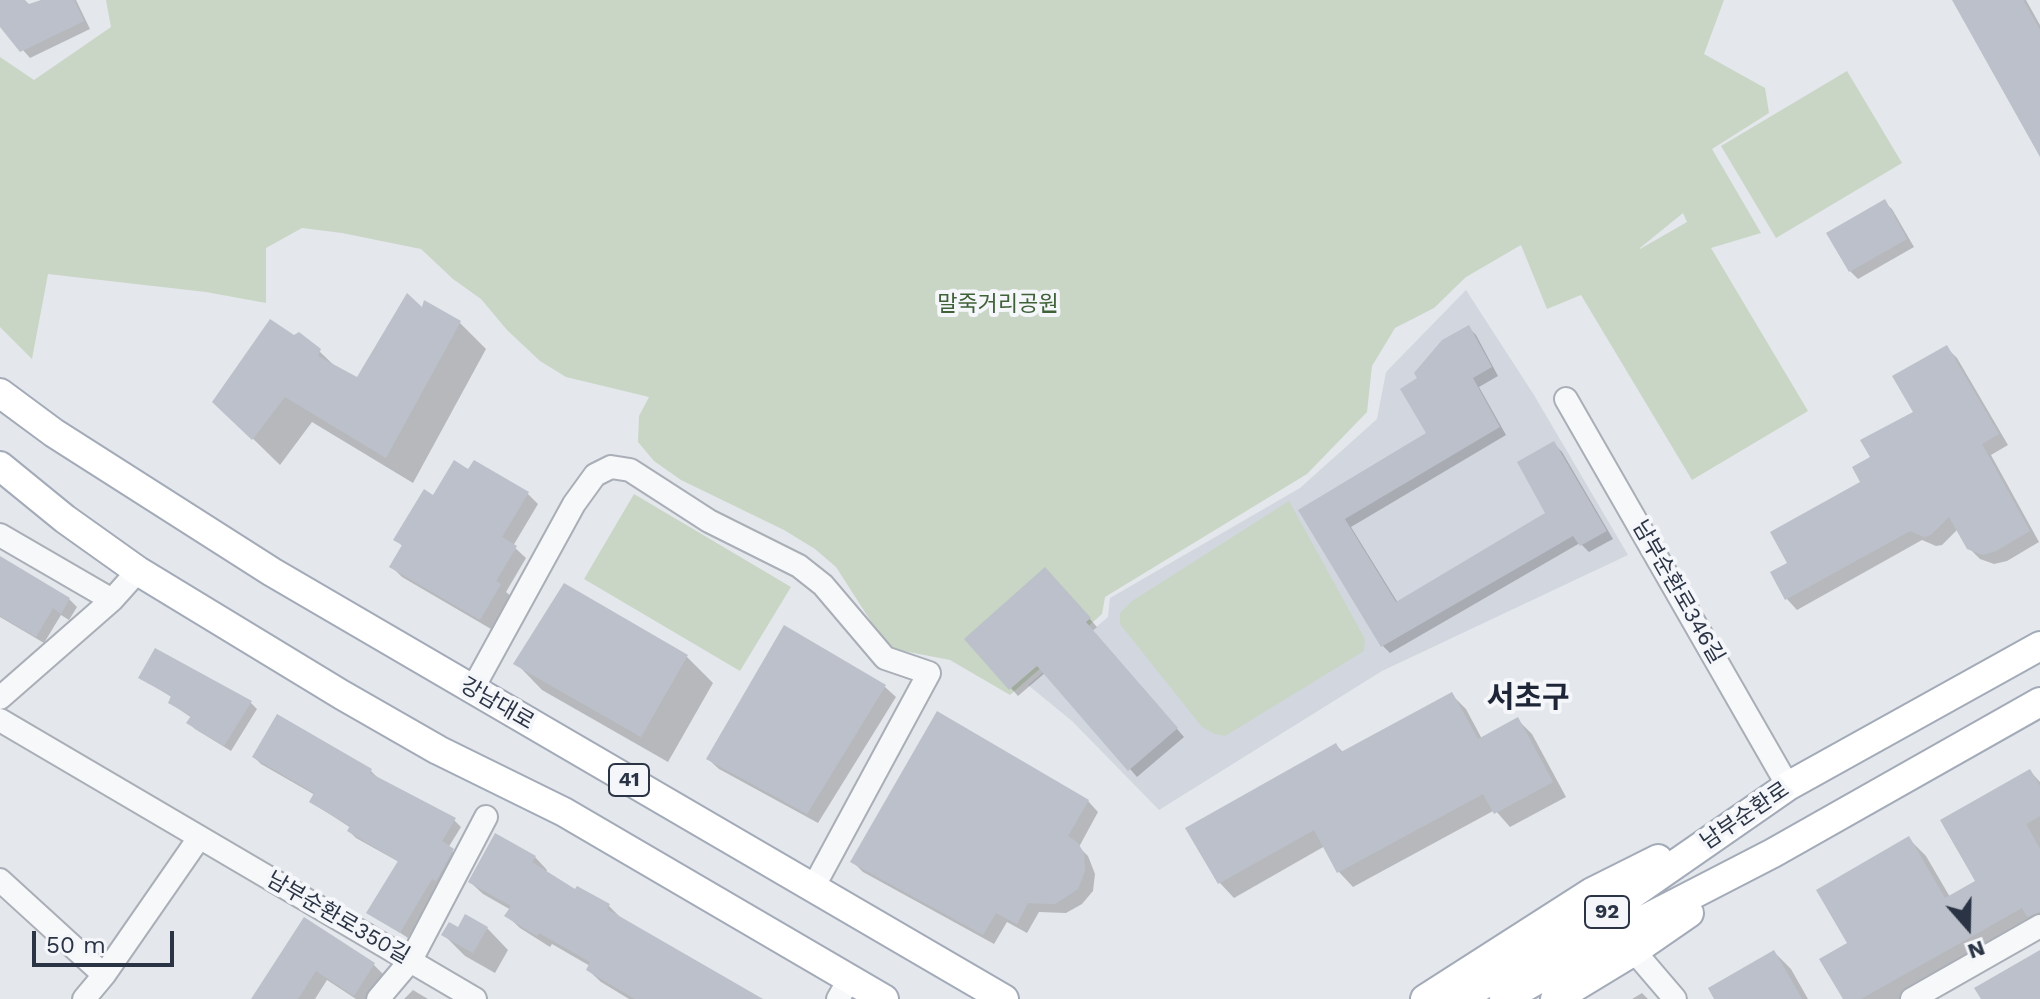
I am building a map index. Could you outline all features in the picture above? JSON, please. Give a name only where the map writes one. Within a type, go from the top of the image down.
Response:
[{"type":"main road","name":"강남대로","points":[[0,393],[54,433],[272,572],[1004,999]]},
{"type":"main road","points":[[0,466],[65,519],[138,571],[342,695],[438,750],[564,812],[844,989],[884,999]]},
{"type":"main road","name":"남부순환로","points":[[1459,999],[1608,911],[1788,786],[2040,646]]},
{"type":"main road","name":"남부순환로","points":[[1504,999],[1618,933],[1773,853],[2040,702]]},
{"type":"main road","points":[[1425,999],[1592,892],[1747,813]]},
{"type":"main road","points":[[1555,999],[1634,951],[1773,853]]},
{"type":"street","name":"남부순환로346길","points":[[1566,399],[1788,786]]},
{"type":"street","points":[[472,690],[574,504],[595,475],[611,467],[630,470],[709,521],[799,566],[823,585],[885,658],[929,673],[814,886]]},
{"type":"street","points":[[0,535],[112,600]]},
{"type":"street","points":[[0,698],[112,600],[138,571]]},
{"type":"street","name":"남부순환로350길","points":[[0,720],[475,999]]},
{"type":"street","points":[[378,999],[411,960],[486,817]]},
{"type":"street","points":[[84,999],[199,838]]},
{"type":"street","points":[[0,880],[104,975]]},
{"type":"street","points":[[1912,999],[2040,926]]},
{"type":"street","points":[[1634,951],[1675,999]]},
{"type":"shaded area","points":[[1466,290],[1534,395],[1628,555],[1382,671],[1159,810],[1072,721],[1028,685],[1108,617],[1110,598],[1300,488],[1377,419],[1386,372]]},
{"type":"green space","name":"말죽거리공원","points":[[106,0],[1724,0],[1704,54],[1765,88],[1769,113],[1712,149],[1761,233],[1711,248],[1808,411],[1692,480],[1581,295],[1547,309],[1521,245],[1466,277],[1434,308],[1395,328],[1372,366],[1367,412],[1307,474],[1105,597],[1102,614],[1010,695],[950,660],[888,648],[836,567],[815,549],[784,530],[681,480],[654,461],[638,442],[639,416],[649,397],[566,377],[540,361],[507,330],[481,299],[453,279],[421,249],[302,228],[266,248],[266,303],[206,292],[48,274],[32,359],[0,327],[0,57],[34,80],[111,27]],"holes":[[[1683,213],[1687,222],[1640,249]]]},
{"type":"green space","points":[[1847,71],[1902,163],[1776,238],[1721,146]]},
{"type":"green space","points":[[634,494],[791,587],[740,671],[584,579]]},
{"type":"green space","points":[[1289,501],[1365,639],[1364,651],[1225,736],[1215,734],[1202,727],[1120,624],[1120,613],[1132,601]]},
{"type":"building","points":[[0,0],[25,0],[29,4],[41,0],[74,0],[84,21],[20,52],[0,27]]},
{"type":"building","points":[[1952,0],[2023,0],[2040,30],[2040,157]]},
{"type":"building","points":[[1885,199],[1907,239],[1849,272],[1826,233]]},
{"type":"building","points":[[407,293],[422,307],[424,300],[461,321],[386,458],[285,397],[252,440],[212,402],[270,319],[294,335],[299,332],[321,349],[318,356],[357,377]]},
{"type":"building","points":[[1469,325],[1492,367],[1473,378],[1500,427],[1345,519],[1396,602],[1545,513],[1517,462],[1554,441],[1607,531],[1580,546],[1573,536],[1381,647],[1298,510],[1426,433],[1400,389],[1417,378],[1414,373],[1442,340]]},
{"type":"building","points":[[1947,345],[1999,434],[1982,444],[2030,531],[1983,555],[1967,549],[1949,517],[1931,535],[1924,537],[1910,531],[1785,600],[1770,572],[1787,563],[1770,532],[1860,482],[1852,467],[1870,457],[1860,440],[1913,412],[1892,376]]},
{"type":"building","points":[[454,460],[468,469],[474,460],[529,492],[502,537],[517,546],[496,581],[501,584],[480,620],[389,567],[402,545],[393,540],[424,489],[433,495]]},
{"type":"building","points":[[0,556],[70,598],[61,614],[53,608],[36,637],[0,616]]},
{"type":"building","points":[[1045,567],[1091,618],[1086,622],[1178,728],[1128,771],[1037,666],[1009,690],[964,639]]},
{"type":"building","points":[[564,583],[688,655],[641,737],[513,664]]},
{"type":"building","points":[[784,625],[886,685],[807,814],[706,759]]},
{"type":"building","points":[[155,648],[252,701],[224,746],[186,723],[191,716],[168,703],[171,696],[138,678]]},
{"type":"building","points":[[1452,692],[1478,739],[1518,717],[1553,782],[1494,814],[1483,794],[1337,873],[1314,830],[1218,884],[1185,828],[1336,743],[1341,752]]},
{"type":"building","points":[[937,711],[1089,800],[1068,836],[1078,843],[1084,853],[1085,871],[1078,889],[1055,904],[1028,903],[1017,924],[996,913],[983,935],[850,862]]},
{"type":"building","points":[[277,714],[372,769],[370,773],[456,818],[442,841],[454,849],[400,933],[366,913],[398,861],[347,831],[350,826],[309,802],[314,793],[252,757]]},
{"type":"building","points":[[2030,769],[2040,786],[2040,816],[2026,824],[2040,849],[2040,912],[2027,917],[2022,908],[1861,999],[1843,999],[1819,959],[1847,943],[1816,890],[1909,836],[1945,898],[1975,881],[1940,820]]},
{"type":"building","points":[[495,833],[536,856],[532,862],[575,889],[577,886],[610,904],[607,909],[763,999],[635,999],[586,970],[590,962],[504,916],[511,906],[468,882]]},
{"type":"building","points":[[465,914],[488,927],[473,953],[441,935],[449,922],[458,927]]},
{"type":"building","points":[[304,917],[375,963],[354,996],[316,971],[298,999],[251,999]]},
{"type":"building","points":[[1774,950],[1802,999],[1714,999],[1708,988]]},
{"type":"building","points":[[2040,950],[2040,999],[1981,999],[1974,988]]},
{"type":"district","name":"서초구","points":[[1528,698]]}]
